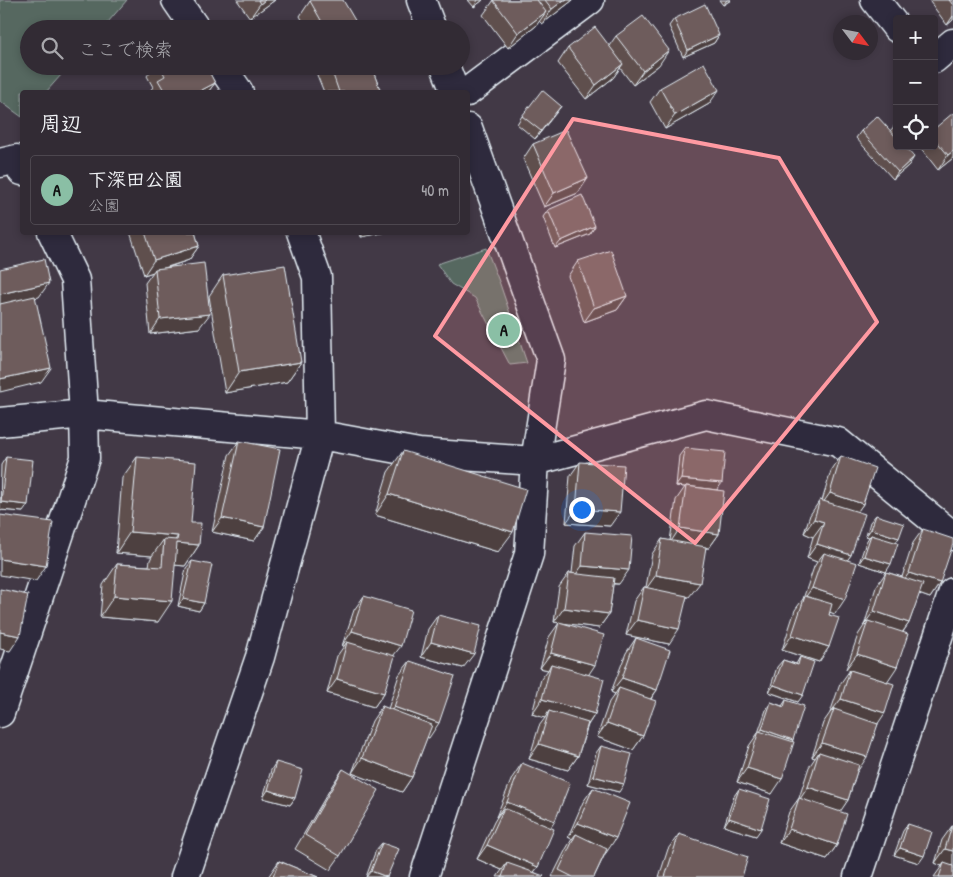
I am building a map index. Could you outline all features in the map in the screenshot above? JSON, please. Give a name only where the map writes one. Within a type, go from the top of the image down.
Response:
[{"type":"street","points":[[176,0],[190,20]]},
{"type":"street","points":[[421,0],[429,20]]},
{"type":"street","points":[[470,90],[590,0]]},
{"type":"street","points":[[874,0],[893,23]]},
{"type":"street","points":[[938,57],[953,44]]},
{"type":"street","points":[[227,75],[238,90]]},
{"type":"street","points":[[448,75],[454,90]]},
{"type":"street","points":[[424,877],[529,554],[535,461],[551,360],[470,134]]},
{"type":"street","points":[[0,163],[17,159],[20,166]]},
{"type":"street","points":[[1,705],[85,458],[75,280],[53,235]]},
{"type":"street","points":[[185,877],[260,657],[320,435],[316,277],[302,235]]},
{"type":"street","points":[[0,422],[84,414],[320,435],[419,453],[535,461],[706,416],[838,442],[953,536]]},
{"type":"street","points":[[858,877],[953,592]]},
{"type":"highlighted area","points":[[573,119],[779,158],[877,322],[695,543],[435,336]]},
{"type":"green space","points":[[0,0],[127,0],[110,20],[20,20],[20,75],[61,75],[48,90],[20,90],[20,116],[0,101]]},
{"type":"green space","points":[[486,248],[527,363],[510,365],[475,298],[451,284],[437,264]]},
{"type":"building","points":[[343,0],[355,20],[321,20],[310,1]]},
{"type":"building","points":[[493,0],[537,0],[546,12],[518,33]]},
{"type":"building","points":[[545,0],[564,0],[552,9]]},
{"type":"building","points":[[705,4],[719,35],[688,50],[674,19]]},
{"type":"building","points":[[643,16],[669,50],[643,71],[616,36]]},
{"type":"building","points":[[595,27],[623,64],[596,85],[568,48]]},
{"type":"building","points":[[704,63],[719,90],[675,115],[660,88]]},
{"type":"building","points":[[211,75],[215,83],[202,90],[164,90],[158,80],[165,76]]},
{"type":"building","points":[[333,75],[374,75],[380,90],[338,90]]},
{"type":"building","points":[[542,90],[561,106],[541,131],[522,116]]},
{"type":"building","points":[[953,113],[953,151],[948,155],[938,143],[938,126]]},
{"type":"building","points":[[877,116],[893,134],[893,150],[908,150],[914,157],[898,172],[861,131]]},
{"type":"building","points":[[566,130],[588,178],[554,193],[533,144]]},
{"type":"building","points":[[582,195],[595,226],[561,241],[548,210]]},
{"type":"building","points":[[146,235],[196,235],[199,246],[154,260]]},
{"type":"building","points":[[611,250],[627,296],[594,308],[578,261]]},
{"type":"building","points":[[44,259],[49,283],[0,294],[0,269]]},
{"type":"building","points":[[204,263],[210,314],[160,319],[155,269]]},
{"type":"building","points":[[285,265],[301,362],[239,372],[223,275]]},
{"type":"building","points":[[35,296],[51,368],[0,379],[0,304]]},
{"type":"building","points":[[239,441],[280,449],[264,527],[222,518]]},
{"type":"building","points":[[685,448],[725,452],[722,483],[681,479]]},
{"type":"building","points":[[403,451],[526,489],[513,532],[389,494]]},
{"type":"building","points":[[841,456],[875,468],[863,504],[830,493]]},
{"type":"building","points":[[6,457],[33,460],[28,505],[1,502]]},
{"type":"building","points":[[137,457],[196,462],[191,523],[201,523],[199,545],[177,543],[172,601],[114,596],[117,564],[162,567],[164,539],[177,540],[178,536],[130,532]]},
{"type":"building","points":[[580,462],[624,465],[620,512],[576,509]]},
{"type":"building","points":[[686,486],[724,491],[719,534],[680,528]]},
{"type":"building","points":[[820,500],[865,514],[851,555],[817,544],[824,522],[814,519]]},
{"type":"building","points":[[0,515],[53,522],[46,566],[0,559]]},
{"type":"building","points":[[876,515],[904,524],[899,538],[871,529]]},
{"type":"building","points":[[923,529],[953,539],[940,583],[909,573]]},
{"type":"building","points":[[585,532],[632,536],[629,570],[582,566]]},
{"type":"building","points":[[871,535],[898,543],[891,564],[864,556]]},
{"type":"building","points":[[662,539],[706,547],[700,583],[656,575]]},
{"type":"building","points":[[824,553],[857,563],[845,599],[812,588]]},
{"type":"building","points":[[192,561],[212,565],[204,603],[183,599]]},
{"type":"building","points":[[886,572],[923,584],[909,623],[874,611]]},
{"type":"building","points":[[569,573],[614,578],[609,614],[564,608]]},
{"type":"building","points":[[644,587],[687,596],[679,629],[637,620]]},
{"type":"building","points":[[0,589],[28,595],[20,636],[0,632]]},
{"type":"building","points":[[364,596],[411,610],[401,646],[352,631]]},
{"type":"building","points":[[805,596],[832,604],[829,615],[839,618],[829,647],[792,635]]},
{"type":"building","points":[[438,615],[481,626],[474,654],[431,642]]},
{"type":"building","points":[[868,621],[908,634],[897,667],[857,654]]},
{"type":"building","points":[[559,622],[604,635],[595,665],[551,653]]},
{"type":"building","points":[[636,638],[670,650],[657,690],[622,678]]},
{"type":"building","points":[[347,642],[395,656],[384,693],[337,679]]},
{"type":"building","points":[[800,657],[814,662],[803,695],[774,685],[783,660],[798,665]]},
{"type":"building","points":[[410,661],[455,676],[439,723],[394,707]]},
{"type":"building","points":[[551,664],[604,679],[595,714],[542,699]]},
{"type":"building","points":[[850,670],[894,684],[885,713],[841,699]]},
{"type":"building","points":[[619,688],[656,701],[643,736],[607,723]]},
{"type":"building","points":[[786,700],[804,706],[793,740],[762,729],[771,702],[784,707]]},
{"type":"building","points":[[382,706],[432,725],[412,777],[362,758]]},
{"type":"building","points":[[834,709],[878,724],[867,757],[822,743]]},
{"type":"building","points":[[549,711],[588,723],[578,756],[539,744]]},
{"type":"building","points":[[759,731],[794,742],[782,779],[747,768]]},
{"type":"building","points":[[601,746],[632,754],[624,784],[593,776]]},
{"type":"building","points":[[819,752],[859,765],[848,800],[808,787]]},
{"type":"building","points":[[276,762],[303,770],[295,798],[268,790]]},
{"type":"building","points":[[522,763],[570,783],[555,821],[507,802]]},
{"type":"building","points":[[343,769],[379,790],[340,856],[305,835]]},
{"type":"building","points":[[593,788],[630,803],[616,838],[578,823]]},
{"type":"building","points":[[739,789],[770,799],[761,829],[729,818]]},
{"type":"building","points":[[799,798],[847,814],[837,845],[789,829]]},
{"type":"building","points":[[504,808],[554,829],[538,867],[487,845]]},
{"type":"building","points":[[908,824],[932,832],[924,856],[900,848]]},
{"type":"building","points":[[953,826],[953,851],[945,849]]},
{"type":"building","points":[[576,834],[607,849],[594,877],[573,877],[559,870]]},
{"type":"building","points":[[679,834],[748,857],[742,877],[665,877]]},
{"type":"building","points":[[382,843],[399,849],[387,877],[371,871]]},
{"type":"building","points":[[279,861],[318,877],[273,877]]},
{"type":"building","points":[[507,863],[544,876],[502,877]]},
{"type":"building","points":[[944,863],[953,866],[953,877],[939,877]]},
{"type":"place","name":"下深田公園","points":[[504,330]]}]
